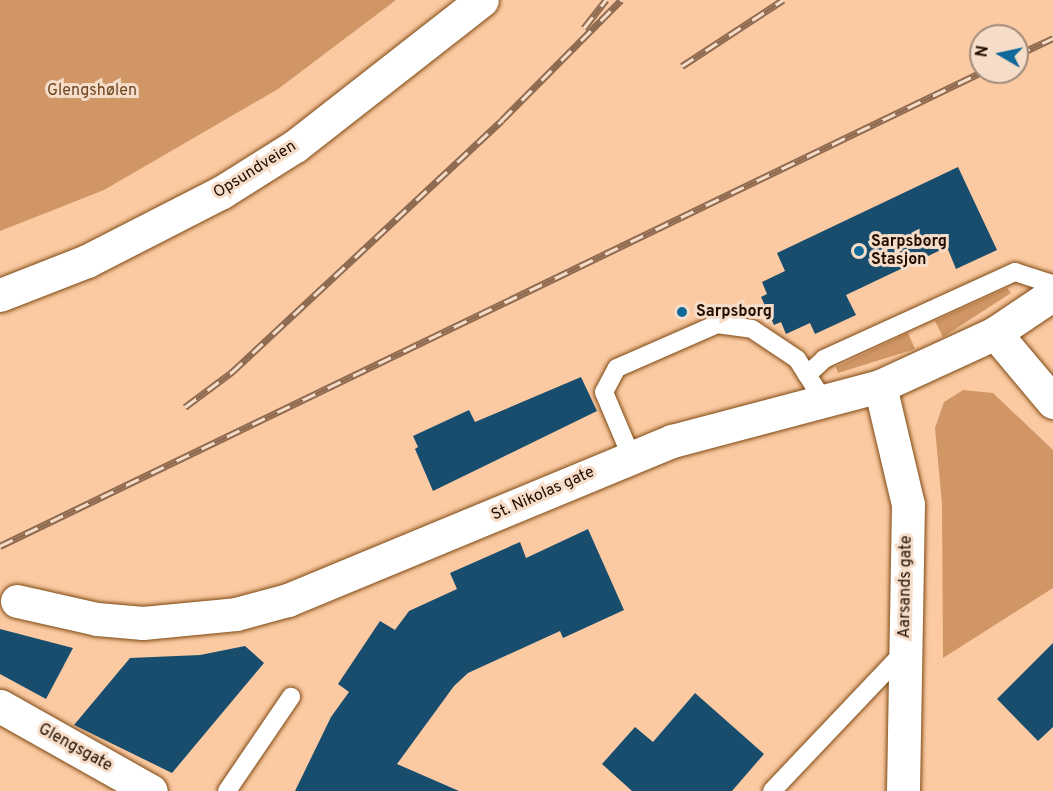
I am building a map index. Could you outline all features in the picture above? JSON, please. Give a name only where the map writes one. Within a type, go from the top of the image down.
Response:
[{"type":"street","name":"Opsundveien","points":[[0,295],[87,261],[222,192],[295,146],[482,0]]},
{"type":"street","name":"St. Nikolas gate","points":[[17,601],[97,619],[143,623],[236,614],[288,600],[631,456],[726,425],[825,403],[880,386],[995,333],[1053,294]]},
{"type":"street","points":[[995,333],[1053,402]]},
{"type":"street","name":"Aarsands gate","points":[[880,386],[908,504],[903,791]]},
{"type":"street","name":"Glengsgate","points":[[0,706],[151,791]]},
{"type":"lane","points":[[807,375],[824,359],[1015,272],[1053,284]]},
{"type":"lane","points":[[631,456],[604,392],[617,368],[717,324],[752,329],[797,359],[825,403]]},
{"type":"lane","points":[[772,791],[906,650]]},
{"type":"lane","points":[[227,791],[291,697]]},
{"type":"green space","name":"Glengshølen","points":[[0,0],[396,0],[278,89],[104,190],[0,231]]},
{"type":"green space","points":[[1007,288],[1011,293],[943,337],[935,321]]},
{"type":"green space","points":[[908,333],[915,349],[838,373],[836,367]]},
{"type":"green space","points":[[963,390],[993,393],[1053,450],[1053,588],[943,658],[942,504],[935,428],[944,402]]},
{"type":"building","name":"Sarpsborg Stasjon","points":[[958,167],[997,250],[956,269],[947,247],[846,295],[856,315],[815,334],[810,323],[786,334],[781,322],[774,325],[761,297],[767,294],[762,282],[785,271],[777,253]]},
{"type":"building","points":[[581,377],[597,411],[433,491],[415,449],[418,447],[413,436],[469,410],[475,422]]},
{"type":"building","points":[[588,529],[624,610],[563,638],[560,631],[468,673],[454,686],[397,764],[459,791],[295,791],[331,717],[349,692],[338,684],[380,621],[395,630],[409,611],[457,589],[450,573],[520,542],[526,558]]},
{"type":"building","points":[[0,629],[73,648],[46,699],[0,674]]},
{"type":"building","points":[[1053,643],[1053,727],[1038,741],[997,699]]},
{"type":"building","points":[[245,646],[264,663],[172,773],[74,725],[130,658],[200,655]]},
{"type":"building","points":[[695,693],[764,754],[732,791],[632,791],[602,764],[635,727],[653,742]]},
{"type":"railway","points":[[584,28],[606,0]]},
{"type":"railway","points":[[185,407],[232,372],[502,120],[621,0]]},
{"type":"railway","points":[[682,66],[783,0]]},
{"type":"railway","points":[[1029,49],[1053,38]]},
{"type":"railway","points":[[0,546],[969,78]]},
{"type":"place","name":"Sarpsborg Stasjon","points":[[859,251]]},
{"type":"place","name":"Sarpsborg","points":[[682,312]]}]
